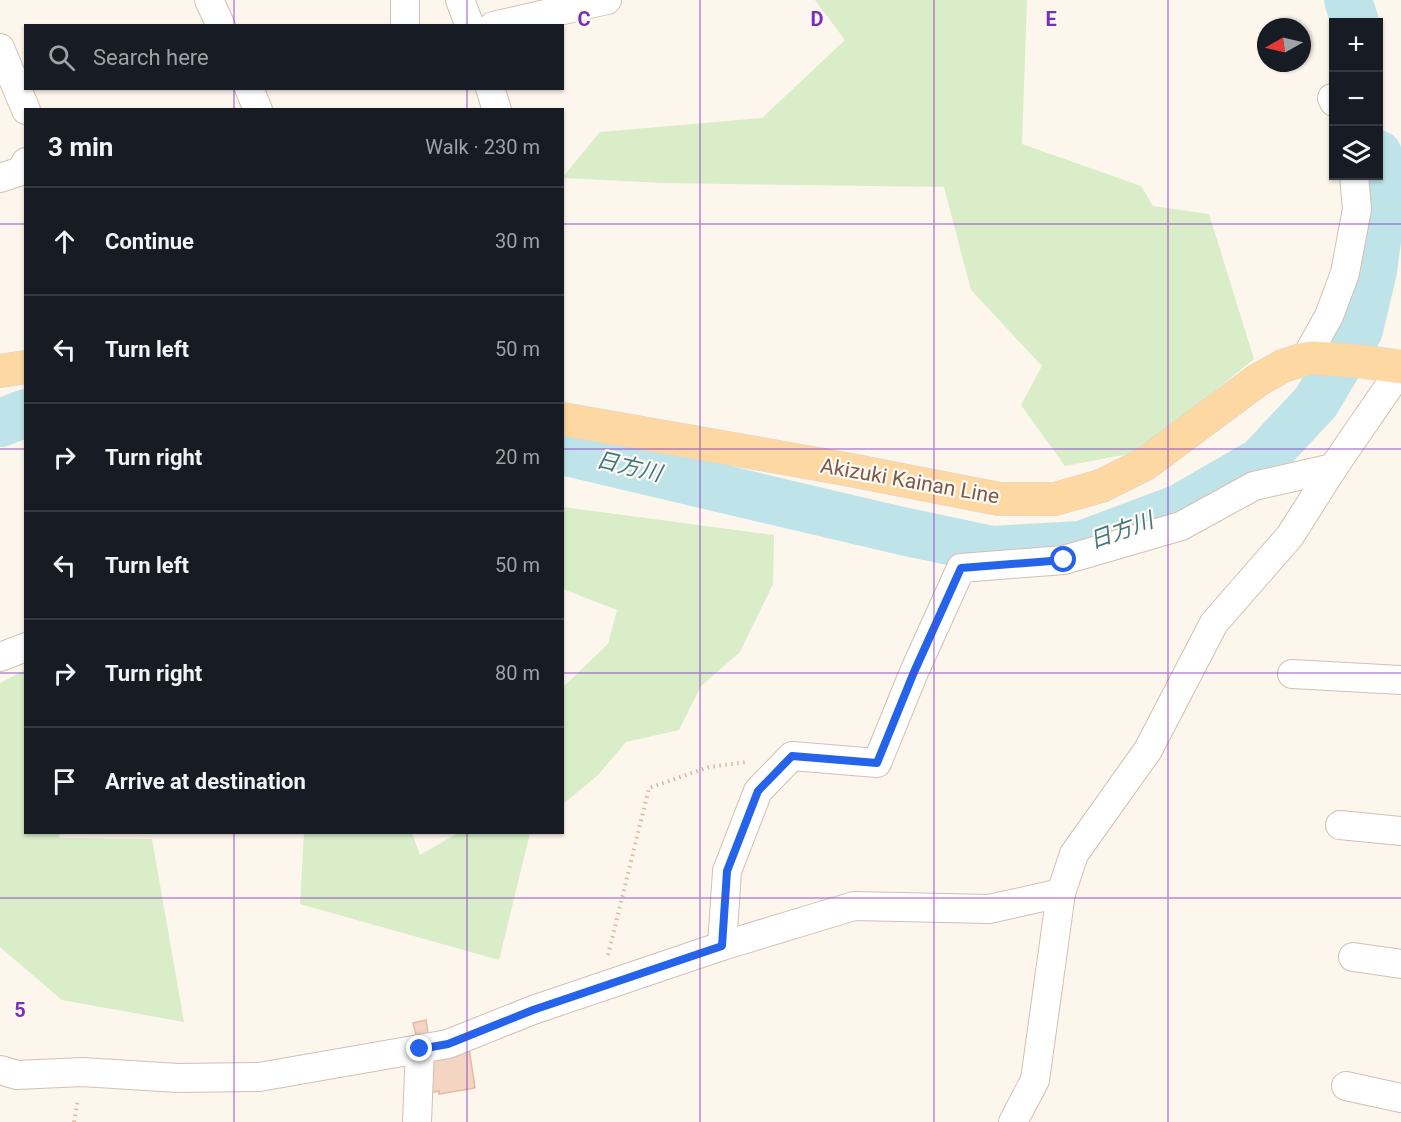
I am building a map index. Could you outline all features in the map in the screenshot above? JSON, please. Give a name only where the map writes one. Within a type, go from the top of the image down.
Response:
[{"type":"main road","name":"Akizuki Kainan Line","points":[[564,419],[840,468],[999,499],[1055,499],[1101,486],[1144,464],[1258,380],[1283,366],[1309,359],[1358,361],[1401,368]]},
{"type":"main road","points":[[0,371],[24,367]]},
{"type":"street","points":[[209,0],[220,24]]},
{"type":"street","points":[[405,0],[405,24]]},
{"type":"street","points":[[460,0],[469,24]]},
{"type":"street","points":[[502,24],[607,0]]},
{"type":"street","points":[[0,48],[25,108]]},
{"type":"street","points":[[250,90],[257,108]]},
{"type":"street","points":[[491,90],[496,108]]},
{"type":"street","points":[[0,178],[21,171],[24,166]]},
{"type":"street","points":[[1309,359],[1329,316],[1345,273],[1358,209],[1354,180]]},
{"type":"street","points":[[1013,1122],[1035,1080],[1061,892],[1074,854],[1148,750],[1214,623],[1290,536],[1401,368]]},
{"type":"street","points":[[722,946],[727,871],[758,791],[792,756],[877,763],[914,672],[961,568],[1064,560],[1181,526],[1254,486],[1333,468]]},
{"type":"street","points":[[0,657],[24,648]]},
{"type":"street","points":[[1292,674],[1401,680]]},
{"type":"street","points":[[1340,825],[1401,831]]},
{"type":"street","points":[[0,1070],[17,1075],[82,1072],[178,1078],[259,1077],[448,1044],[533,1010],[722,946],[854,906],[989,909],[1061,892]]},
{"type":"street","points":[[1353,957],[1401,964]]},
{"type":"street","points":[[417,1122],[420,1049]]},
{"type":"street","points":[[1346,1086],[1401,1098]]},
{"type":"path","points":[[600,988],[649,789],[709,767],[792,756]]},
{"type":"green space","points":[[815,0],[1027,0],[1022,144],[1141,186],[1153,206],[1209,214],[1254,359],[1139,452],[1065,466],[1021,405],[1042,366],[971,290],[944,187],[664,183],[564,178],[600,132],[762,118],[845,40]]},
{"type":"green space","points":[[564,507],[774,535],[773,584],[740,652],[701,686],[679,730],[626,742],[598,775],[564,803],[564,686],[608,644],[617,610],[564,589]]},
{"type":"green space","points":[[24,671],[24,834],[58,834],[60,838],[152,839],[184,1022],[62,1000],[0,947],[0,683]]},
{"type":"green space","points":[[304,834],[412,834],[420,855],[456,834],[530,834],[499,960],[300,904]]},
{"type":"building","points":[[426,1020],[429,1040],[420,1049],[413,1023]]},
{"type":"building","points":[[469,1048],[475,1088],[439,1094],[439,1091],[429,1093],[433,1054]]},
{"type":"waterway","name":"日方川","points":[[1348,0],[1354,18]]},
{"type":"waterway","name":"日方川","points":[[564,451],[992,550],[1081,545],[1180,508],[1261,461],[1316,402],[1359,330],[1373,271],[1383,195],[1381,180]]},
{"type":"waterway","name":"日方川","points":[[0,423],[24,414]]},
{"type":"route","points":[[420,1049],[448,1044],[533,1010],[722,946],[727,871],[758,791],[792,756],[877,763],[914,672],[961,568],[1064,560]]}]
